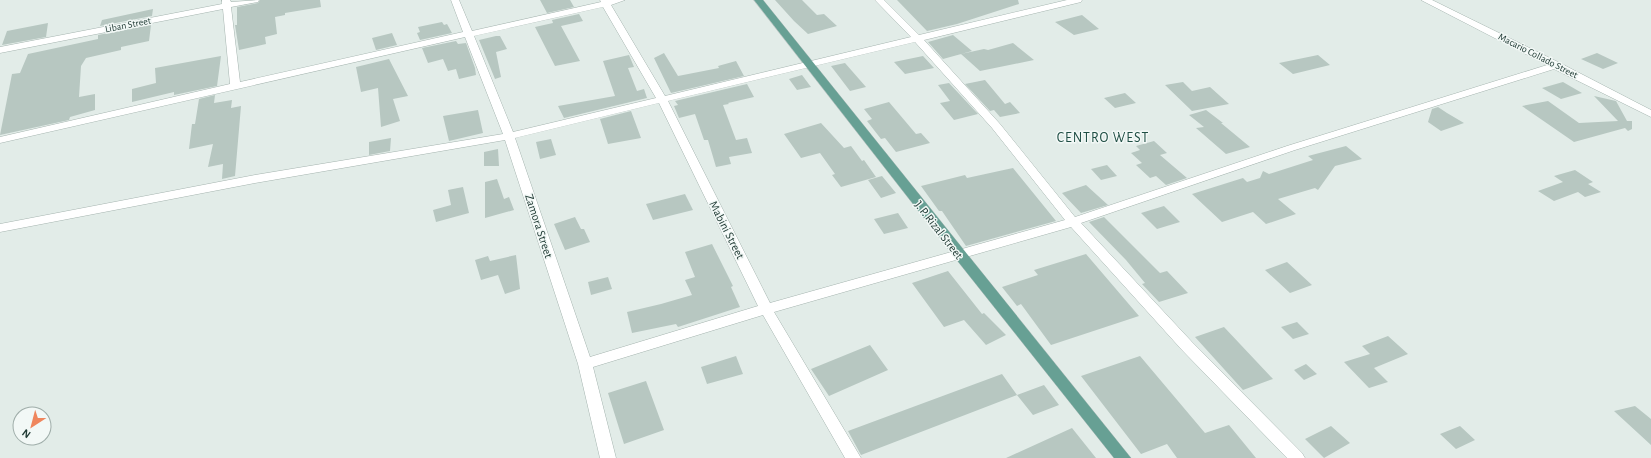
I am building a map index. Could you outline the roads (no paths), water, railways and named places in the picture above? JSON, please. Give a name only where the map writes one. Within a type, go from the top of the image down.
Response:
[{"type":"main road","name":"J. P. Rizal Street","points":[[758,0],[960,256],[1123,458]]},
{"type":"street","name":"Liban Street","points":[[0,50],[226,3],[255,0]]},
{"type":"street","name":"Zamora Street","points":[[455,0],[470,34],[509,136],[585,364],[608,458]]},
{"type":"street","points":[[0,140],[605,2],[621,0]]},
{"type":"street","points":[[879,0],[918,39],[996,126],[1073,222],[1187,346],[1297,458]]},
{"type":"street","points":[[0,228],[247,180],[509,136],[1078,0]]},
{"type":"street","name":"Macario Collado Street","points":[[1425,0],[1557,65],[1651,114]]},
{"type":"street","name":"Mabini Street","points":[[605,2],[662,100],[766,309],[853,458]]},
{"type":"street","points":[[226,3],[235,86]]},
{"type":"street","points":[[585,364],[766,309],[960,256],[1073,222],[1291,148],[1557,65]]},
{"type":"district","name":"CENTRO WEST","points":[[1103,138]]}]
